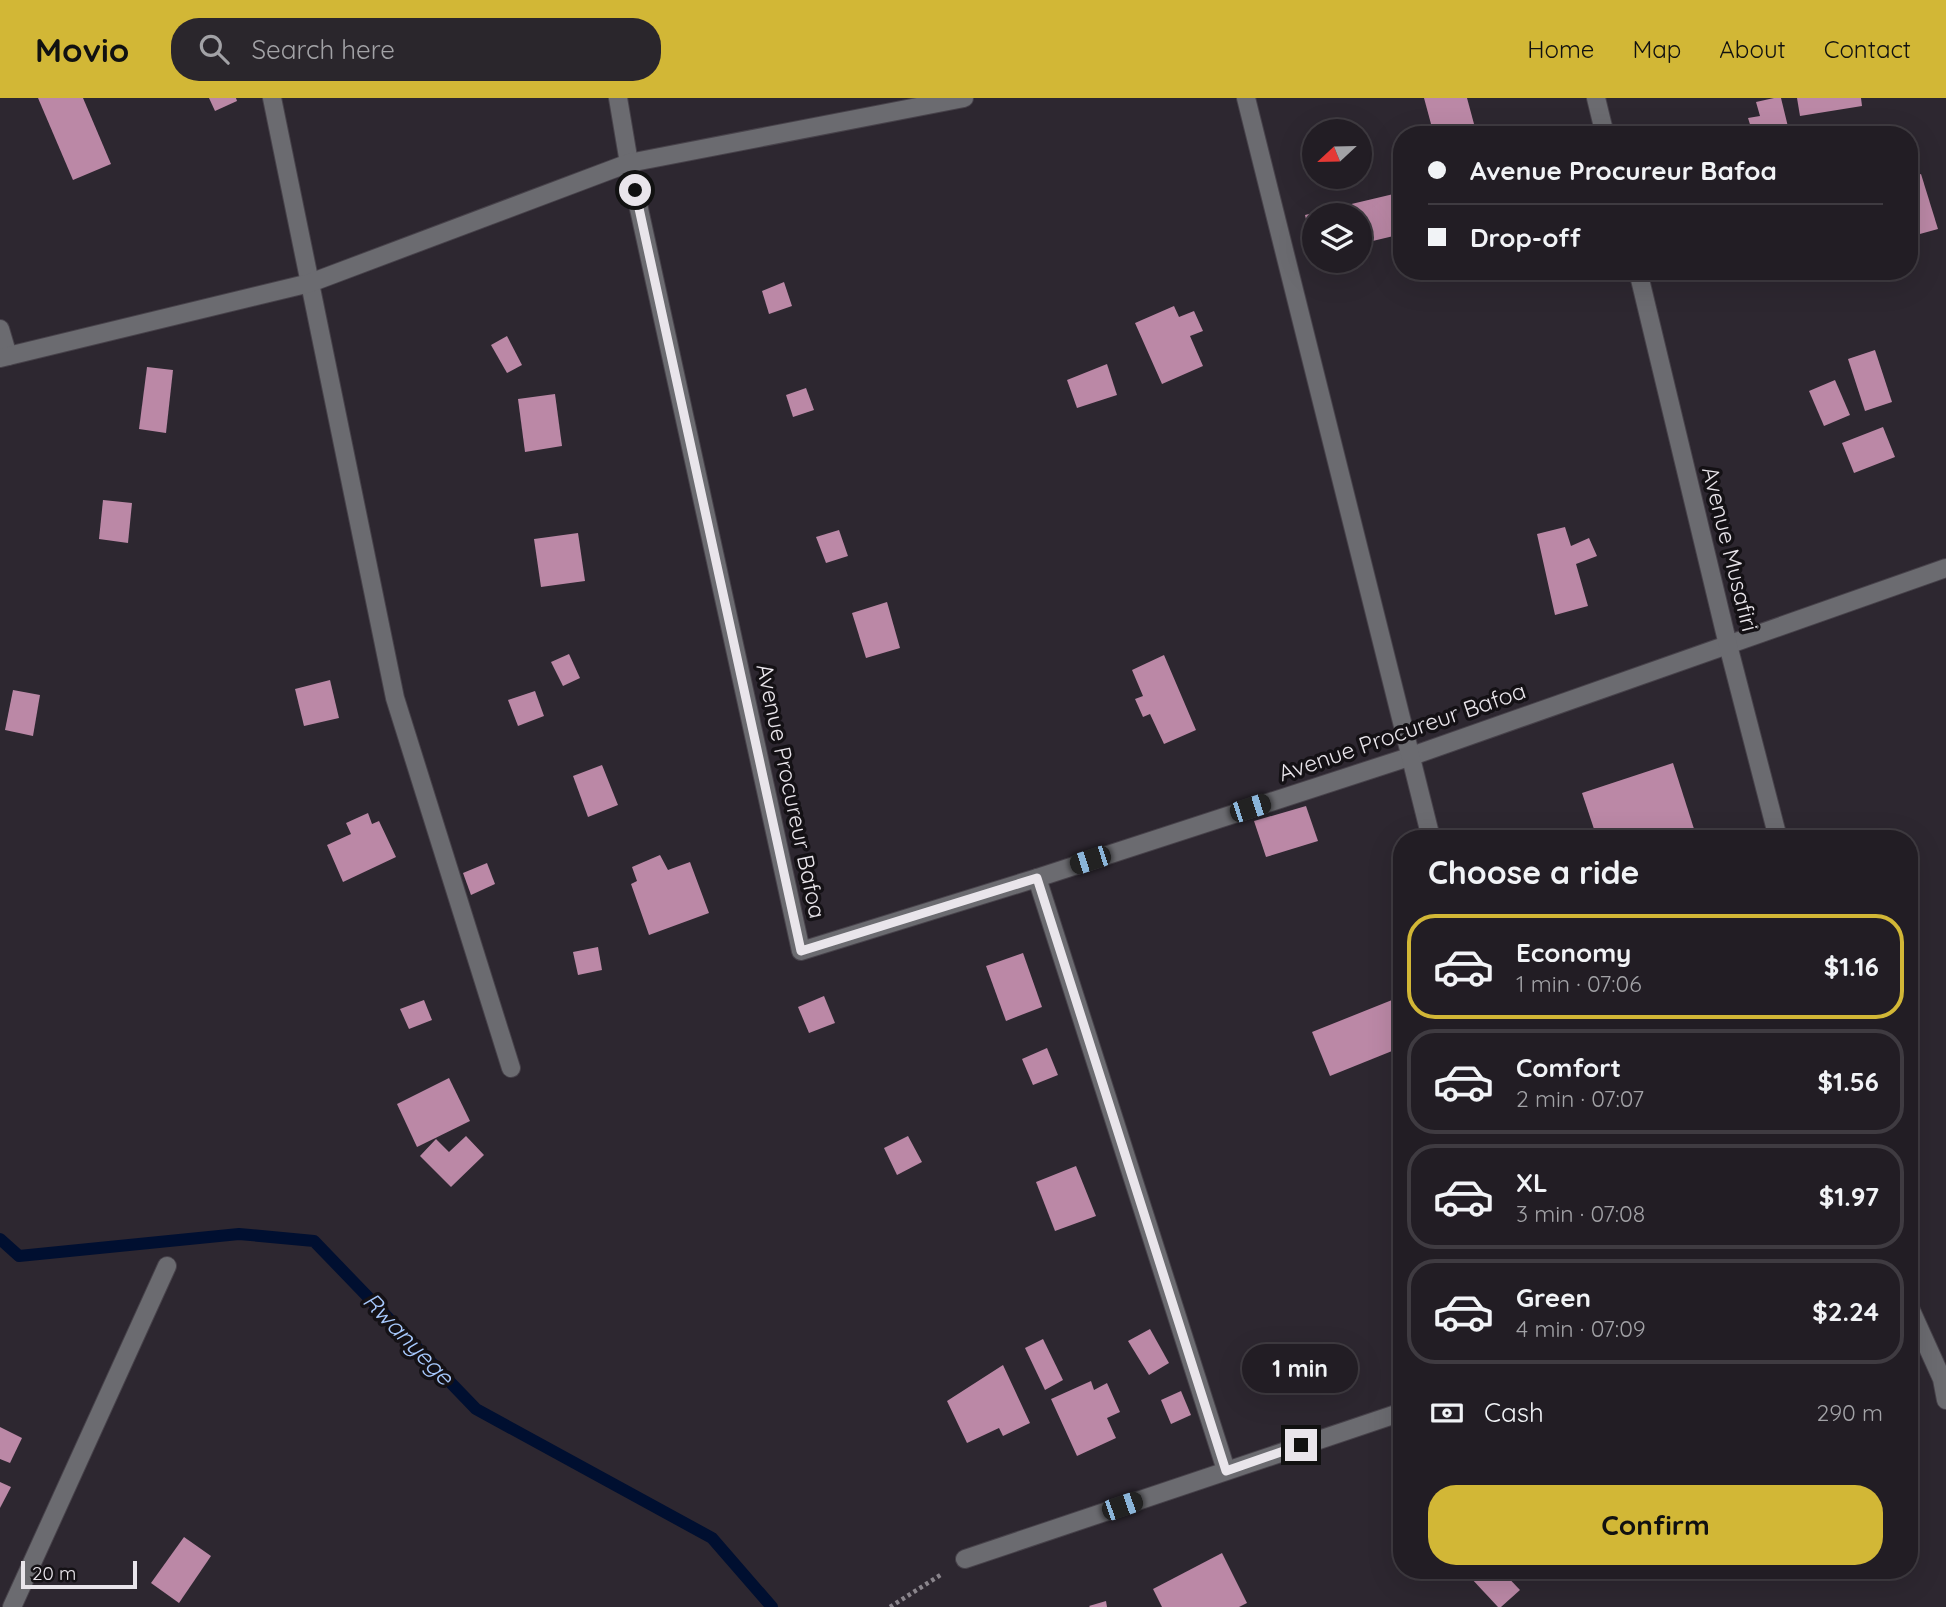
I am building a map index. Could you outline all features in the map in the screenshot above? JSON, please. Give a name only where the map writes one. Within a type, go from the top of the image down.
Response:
[{"type":"street","points":[[272,98],[395,698],[511,1068]]},
{"type":"street","name":"Avenue Procureur Bafoa","points":[[618,98],[629,163],[801,951],[1037,878],[1409,757],[1946,568]]},
{"type":"street","points":[[0,329],[4,357],[310,283],[629,163],[964,98]]},
{"type":"street","points":[[1246,98],[1429,830]]},
{"type":"street","points":[[1596,98],[1603,126]]},
{"type":"street","name":"Avenue Musafiri","points":[[1640,280],[1728,645],[1776,830]]},
{"type":"street","points":[[1037,878],[1226,1471]]},
{"type":"street","points":[[12,1607],[167,1266]]},
{"type":"street","points":[[1918,1325],[1944,1378],[1946,1400]]},
{"type":"street","points":[[965,1559],[1393,1415]]},
{"type":"path","points":[[890,1607],[965,1559]]},
{"type":"building","points":[[38,98],[83,98],[111,164],[73,180]]},
{"type":"building","points":[[209,98],[236,98],[237,101],[215,111]]},
{"type":"building","points":[[1424,98],[1467,98],[1475,126],[1432,126]]},
{"type":"building","points":[[1781,98],[1788,126],[1750,126],[1748,118],[1760,116],[1756,102]]},
{"type":"building","points":[[1797,98],[1861,98],[1862,106],[1800,116]]},
{"type":"building","points":[[1921,174],[1938,229],[1918,235],[1918,175]]},
{"type":"building","points":[[1393,194],[1393,236],[1372,241],[1372,203],[1356,203]]},
{"type":"building","points":[[784,282],[792,306],[769,314],[762,291]]},
{"type":"building","points":[[1174,306],[1179,317],[1194,311],[1203,331],[1190,336],[1203,366],[1162,384],[1135,323]]},
{"type":"building","points":[[507,336],[522,365],[507,373],[491,345]]},
{"type":"building","points":[[1875,350],[1892,402],[1865,411],[1848,359]]},
{"type":"building","points":[[1107,364],[1117,395],[1077,408],[1067,380]]},
{"type":"building","points":[[147,367],[173,370],[166,433],[139,429]]},
{"type":"building","points":[[1835,380],[1850,415],[1824,426],[1809,391]]},
{"type":"building","points":[[806,388],[814,410],[793,417],[786,395]]},
{"type":"building","points":[[555,394],[562,446],[525,452],[518,399]]},
{"type":"building","points":[[1883,427],[1895,457],[1854,473],[1842,443]]},
{"type":"building","points":[[103,500],[132,503],[128,543],[99,539]]},
{"type":"building","points":[[1565,527],[1571,546],[1589,538],[1597,556],[1576,564],[1588,606],[1555,615],[1537,534]]},
{"type":"building","points":[[839,530],[848,556],[826,563],[816,537]]},
{"type":"building","points":[[578,533],[585,581],[541,587],[534,539]]},
{"type":"building","points":[[887,602],[900,648],[866,658],[852,613]]},
{"type":"building","points":[[569,654],[580,678],[563,686],[551,662]]},
{"type":"building","points":[[1164,655],[1196,730],[1164,744],[1150,714],[1143,717],[1135,699],[1143,696],[1132,670]]},
{"type":"building","points":[[330,680],[339,718],[304,726],[295,689]]},
{"type":"building","points":[[13,690],[40,695],[33,736],[5,730]]},
{"type":"building","points":[[535,691],[544,716],[518,726],[508,700]]},
{"type":"building","points":[[1673,763],[1694,830],[1594,830],[1582,793]]},
{"type":"building","points":[[602,765],[618,805],[588,817],[573,776]]},
{"type":"building","points":[[1306,806],[1318,841],[1266,857],[1254,821]]},
{"type":"building","points":[[368,813],[372,824],[379,821],[396,857],[343,882],[327,845],[351,834],[346,823]]},
{"type":"building","points":[[660,855],[668,870],[690,862],[709,913],[649,935],[631,884],[637,881],[632,867]]},
{"type":"building","points":[[487,863],[495,884],[471,895],[463,873]]},
{"type":"building","points":[[598,947],[602,970],[578,975],[573,952]]},
{"type":"building","points":[[1023,953],[1042,1007],[1006,1021],[986,966]]},
{"type":"building","points":[[824,996],[835,1023],[809,1033],[798,1007]]},
{"type":"building","points":[[424,1000],[432,1020],[409,1029],[400,1009]]},
{"type":"building","points":[[1393,1000],[1393,1051],[1330,1076],[1312,1032]]},
{"type":"building","points":[[1047,1048],[1058,1075],[1033,1085],[1022,1059]]},
{"type":"building","points":[[449,1078],[470,1121],[417,1147],[397,1104]]},
{"type":"building","points":[[466,1136],[484,1155],[451,1187],[420,1156],[436,1139],[449,1152]]},
{"type":"building","points":[[908,1136],[922,1162],[897,1175],[884,1148]]},
{"type":"building","points":[[1076,1166],[1096,1216],[1055,1231],[1036,1182]]},
{"type":"building","points":[[1150,1329],[1169,1363],[1149,1375],[1128,1341]]},
{"type":"building","points":[[1043,1339],[1063,1380],[1045,1390],[1025,1348]]},
{"type":"building","points":[[1003,1365],[1030,1423],[1003,1436],[999,1428],[967,1443],[947,1401]]},
{"type":"building","points":[[1091,1381],[1094,1390],[1107,1383],[1120,1412],[1107,1418],[1116,1438],[1077,1456],[1051,1399]]},
{"type":"building","points":[[1181,1391],[1191,1415],[1171,1424],[1161,1400]]},
{"type":"building","points":[[0,1427],[22,1438],[10,1463],[0,1459]]},
{"type":"building","points":[[0,1482],[11,1487],[0,1508]]},
{"type":"building","points":[[184,1537],[211,1556],[179,1603],[151,1583]]},
{"type":"building","points":[[1222,1553],[1247,1603],[1239,1607],[1162,1607],[1153,1589]]},
{"type":"building","points":[[1472,1579],[1510,1579],[1520,1590],[1498,1607]]},
{"type":"building","points":[[1106,1601],[1107,1607],[1089,1606]]},
{"type":"waterway","name":"Rwanyege","points":[[0,1239],[19,1256],[239,1234],[314,1241],[476,1409],[712,1538],[772,1607]]},
{"type":"route","points":[[635,190],[801,951],[1037,878],[1226,1471],[1301,1445]]}]
